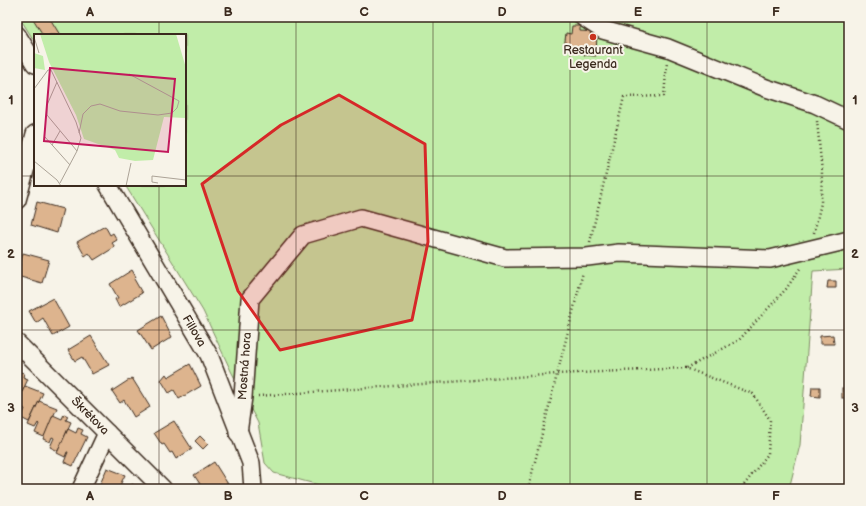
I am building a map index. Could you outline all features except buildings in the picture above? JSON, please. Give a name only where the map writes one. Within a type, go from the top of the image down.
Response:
[{"type":"street","points":[[583,17],[603,30],[668,48],[766,88],[815,104],[849,120]]},
{"type":"street","points":[[17,35],[34,62]]},
{"type":"street","points":[[17,200],[34,138]]},
{"type":"street","name":"Fillova","points":[[109,186],[209,355],[238,433],[251,463],[254,489]]},
{"type":"street","name":"Mostná hora","points":[[238,433],[244,397],[250,299],[303,235],[361,218],[506,258],[586,257]]},
{"type":"street","points":[[586,257],[619,253],[770,259],[849,240]]},
{"type":"street","name":"Škrétova","points":[[17,343],[163,489]]},
{"type":"street","points":[[80,489],[107,433]]},
{"type":"path","points":[[528,489],[624,97],[664,96],[668,48]]},
{"type":"path","points":[[244,397],[557,374],[686,368],[754,394],[770,420],[768,454],[741,489]]},
{"type":"highlighted area","points":[[339,95],[425,144],[428,242],[412,320],[280,350],[238,291],[202,184],[281,125]]},
{"type":"green space","points":[[19,17],[849,17],[849,269],[813,271],[800,445],[789,489],[334,489],[274,473],[265,463],[258,423],[231,371],[203,311],[126,186],[186,186],[186,34],[34,34],[34,40]]},
{"type":"place","name":"Restaurant Legenda","points":[[593,37]]}]
